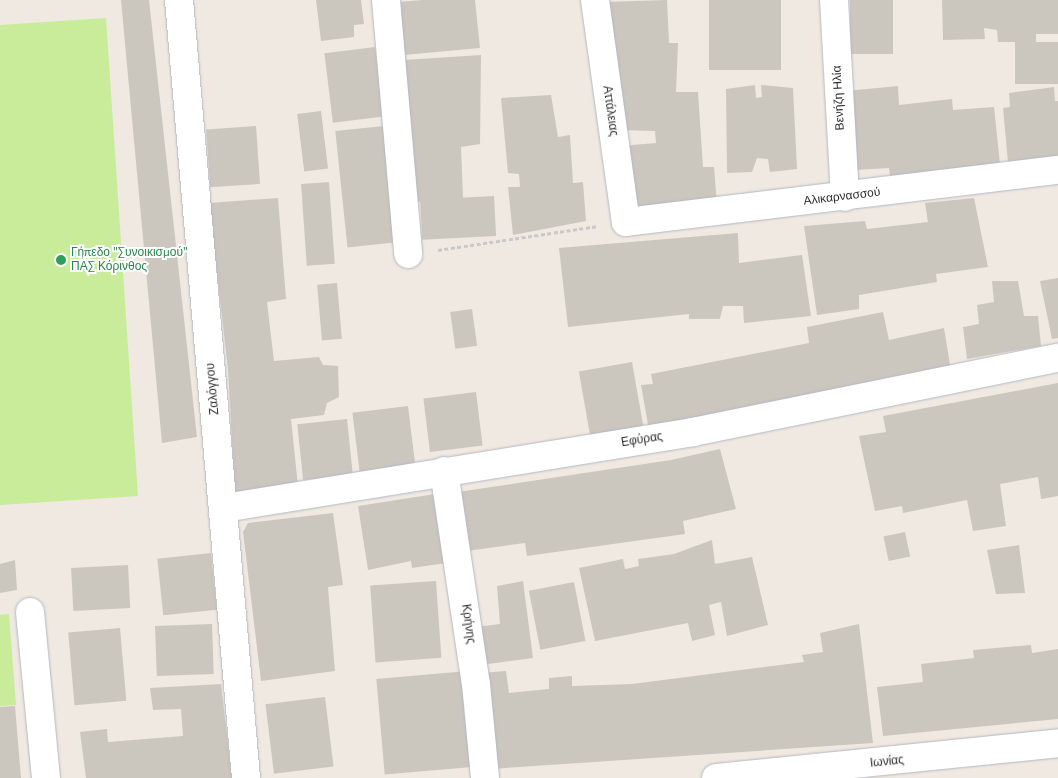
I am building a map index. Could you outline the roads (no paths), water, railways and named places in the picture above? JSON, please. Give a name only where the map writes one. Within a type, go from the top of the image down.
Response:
[{"type":"street","name":"Ζαλόγγου","points":[[179,0],[246,778]]},
{"type":"street","points":[[386,0],[408,254]]},
{"type":"street","name":"Αττάλειας","points":[[595,0],[626,222]]},
{"type":"street","name":"Βενήζη Ηλία","points":[[834,0],[845,197]]},
{"type":"street","name":"Αλικαρνασσού","points":[[626,222],[1058,170]]},
{"type":"street","name":"Εφύρας","points":[[224,508],[694,432],[1058,358]]},
{"type":"street","name":"Κρήνης","points":[[444,472],[475,675],[485,778]]},
{"type":"street","points":[[30,612],[46,778]]},
{"type":"street","name":"Ιωνίας","points":[[716,778],[822,773],[1058,743]]},
{"type":"place","name":"Γήπεδο \"Συνοικισμού\" ΠΑΣ Κόρινθος","points":[[61,260]]}]
